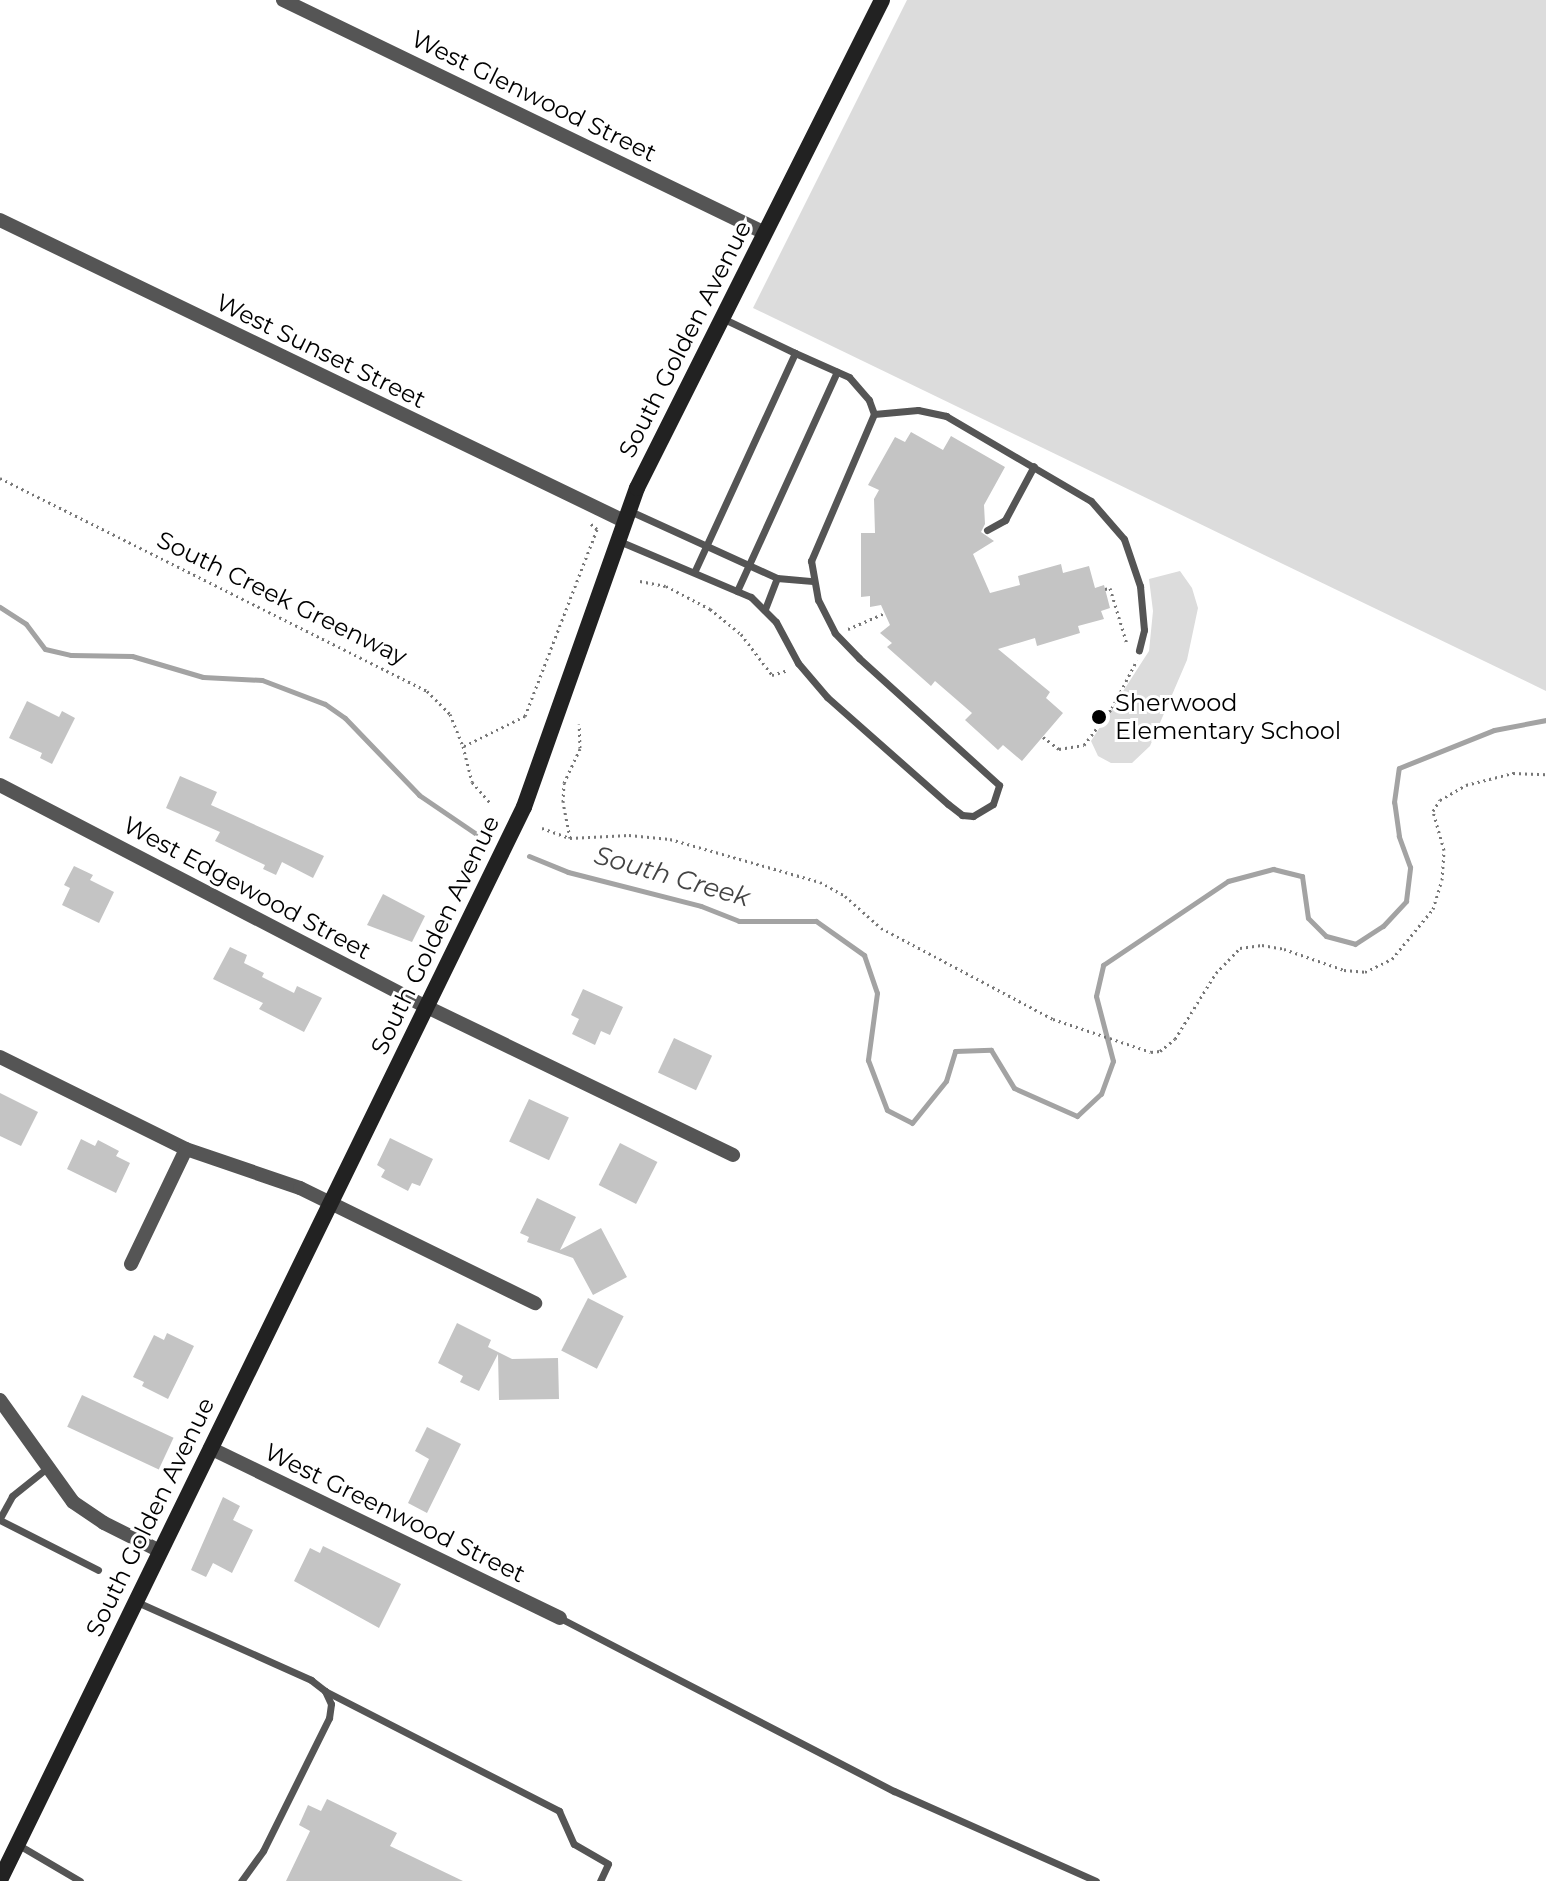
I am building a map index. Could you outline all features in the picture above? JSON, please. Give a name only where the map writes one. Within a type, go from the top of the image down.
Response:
[{"type":"street","name":"West Glenwood Street","points":[[283,0],[765,233]]},
{"type":"street","name":"South Golden Avenue","points":[[0,1880],[529,794],[626,516],[882,0]]},
{"type":"street","name":"West Sunset Street","points":[[0,220],[597,508],[626,516]]},
{"type":"street","name":"West Edgewood Street","points":[[0,785],[427,1007],[733,1155]]},
{"type":"street","points":[[0,1057],[186,1149],[272,1177],[330,1202],[535,1303]]},
{"type":"street","points":[[131,1264],[186,1149]]},
{"type":"street","points":[[0,1400],[47,1468],[84,1511],[160,1551]]},
{"type":"street","name":"West Greenwood Street","points":[[210,1448],[560,1618]]},
{"type":"lane","points":[[617,540],[695,570],[765,609],[802,668],[827,697],[948,804],[962,815],[984,812],[993,804],[999,785],[837,635],[826,619],[813,581],[811,561],[874,414],[869,400],[858,385],[837,372],[722,318]]},
{"type":"lane","points":[[695,570],[795,353]]},
{"type":"lane","points":[[737,591],[837,372]]},
{"type":"lane","points":[[874,414],[918,410],[946,416],[1091,501],[1124,539],[1140,586],[1144,630],[1139,650]]},
{"type":"lane","points":[[987,530],[1005,520],[1034,466]]},
{"type":"lane","points":[[626,516],[777,578],[813,581]]},
{"type":"lane","points":[[765,609],[777,578]]},
{"type":"lane","points":[[47,1468],[12,1496],[0,1519],[98,1570]]},
{"type":"lane","points":[[135,1601],[311,1680],[325,1691],[559,1811],[574,1844],[608,1864],[600,1881]]},
{"type":"lane","points":[[560,1618],[894,1791],[1096,1881]]},
{"type":"lane","points":[[241,1881],[263,1851],[329,1718],[331,1704],[325,1691]]},
{"type":"lane","points":[[17,1844],[80,1881]]},
{"type":"path","name":"South Creek Greenway","points":[[0,478],[427,691],[450,714],[463,746],[472,782],[491,804]]},
{"type":"path","points":[[463,746],[525,716],[597,529],[589,525],[597,508]]},
{"type":"path","points":[[640,581],[666,586],[710,609],[741,634],[772,675],[788,670]]},
{"type":"path","points":[[1043,737],[1066,751],[1084,745],[1112,708],[1135,668],[1139,650],[1124,641],[1110,588],[1105,589]]},
{"type":"path","points":[[843,631],[885,613]]},
{"type":"path","points":[[570,838],[563,802],[564,783],[580,748],[579,724]]},
{"type":"path","points":[[542,828],[570,838],[629,835],[670,839],[820,882],[845,896],[881,928],[1053,1019],[1119,1044],[1151,1052],[1168,1046],[1216,973],[1240,948],[1262,945],[1284,949],[1344,970],[1365,972],[1392,959],[1433,909],[1442,880],[1444,850],[1433,811],[1440,800],[1466,785],[1513,773],[1546,774]]},
{"type":"shaded area","points":[[907,0],[1546,0],[1546,691],[753,308]]},
{"type":"shaded area","points":[[1180,571],[1192,588],[1198,608],[1187,660],[1150,746],[1132,763],[1111,763],[1098,756],[1091,741],[1149,651],[1153,611],[1149,579]]},
{"type":"building","points":[[911,432],[943,450],[951,436],[1005,467],[984,505],[985,524],[981,532],[994,541],[973,554],[990,593],[1020,585],[1018,576],[1061,564],[1063,573],[1089,566],[1095,588],[1104,585],[1110,608],[1101,611],[1104,619],[1078,626],[1080,633],[1037,646],[1035,638],[998,649],[1050,692],[1046,698],[1063,713],[1022,761],[1003,745],[998,750],[965,720],[972,713],[935,681],[931,686],[887,647],[892,643],[880,633],[890,625],[881,605],[870,607],[870,596],[861,597],[861,533],[875,533],[874,499],[879,490],[868,485],[895,437],[905,442]]},
{"type":"building","points":[[27,701],[59,717],[62,711],[75,718],[52,764],[40,758],[42,753],[9,738]]},
{"type":"building","points":[[180,776],[217,792],[211,805],[324,856],[313,878],[282,862],[276,875],[263,869],[265,865],[215,841],[220,832],[166,808]]},
{"type":"building","points":[[74,866],[93,875],[90,880],[114,892],[99,923],[62,905],[70,888],[64,885]]},
{"type":"building","points":[[383,894],[425,916],[412,942],[367,925]]},
{"type":"building","points":[[230,947],[247,955],[244,963],[264,973],[262,977],[294,993],[297,986],[322,998],[304,1032],[259,1009],[263,1003],[213,979]]},
{"type":"building","points":[[583,989],[623,1007],[610,1035],[601,1031],[595,1045],[572,1034],[579,1019],[571,1015]]},
{"type":"building","points":[[674,1038],[712,1056],[696,1090],[658,1072]]},
{"type":"building","points":[[0,1093],[38,1112],[21,1146],[0,1136]]},
{"type":"building","points":[[529,1099],[569,1118],[549,1160],[509,1142]]},
{"type":"building","points":[[390,1138],[433,1159],[420,1186],[412,1183],[408,1191],[381,1177],[385,1170],[377,1165]]},
{"type":"building","points":[[81,1139],[95,1146],[98,1140],[119,1151],[116,1156],[130,1163],[116,1193],[67,1169]]},
{"type":"building","points":[[620,1143],[657,1162],[636,1204],[599,1185]]},
{"type":"building","points":[[537,1198],[576,1217],[560,1250],[601,1228],[627,1277],[593,1295],[573,1258],[527,1242],[529,1237],[520,1233]]},
{"type":"building","points":[[588,1298],[624,1316],[597,1369],[561,1351]]},
{"type":"building","points":[[457,1323],[491,1340],[488,1347],[512,1359],[558,1358],[559,1399],[499,1400],[498,1354],[479,1391],[460,1382],[463,1376],[438,1363]]},
{"type":"building","points":[[167,1333],[194,1346],[168,1399],[142,1386],[144,1382],[133,1377],[154,1335],[164,1340]]},
{"type":"building","points":[[82,1395],[174,1438],[159,1469],[67,1427]]},
{"type":"building","points":[[427,1427],[461,1444],[427,1513],[408,1503],[429,1459],[415,1451]]},
{"type":"building","points":[[223,1497],[240,1506],[233,1520],[253,1530],[232,1573],[213,1563],[206,1577],[191,1570]]},
{"type":"building","points":[[323,1546],[401,1584],[379,1628],[294,1581],[310,1548],[320,1553]]},
{"type":"building","points":[[327,1799],[397,1833],[390,1846],[463,1881],[286,1881],[310,1831],[299,1825],[308,1805],[321,1811]]},
{"type":"waterway","name":"South Creek","points":[[0,607],[26,624],[45,649],[71,655],[132,656],[203,677],[262,680],[325,704],[345,718],[419,795],[475,833]]},
{"type":"waterway","name":"South Creek","points":[[529,856],[568,872],[701,906],[739,921],[816,921],[864,955],[877,993],[868,1060],[887,1110],[912,1123],[946,1081],[955,1051],[991,1050],[1014,1088],[1077,1116],[1101,1094],[1113,1061],[1096,996],[1103,965],[1228,881],[1273,869],[1302,876],[1308,918],[1326,936],[1355,944],[1383,926],[1406,901],[1410,867],[1399,836],[1394,802],[1399,768],[1494,730],[1546,720]]},
{"type":"place","name":"Sherwood Elementary School","points":[[1099,717]]}]
